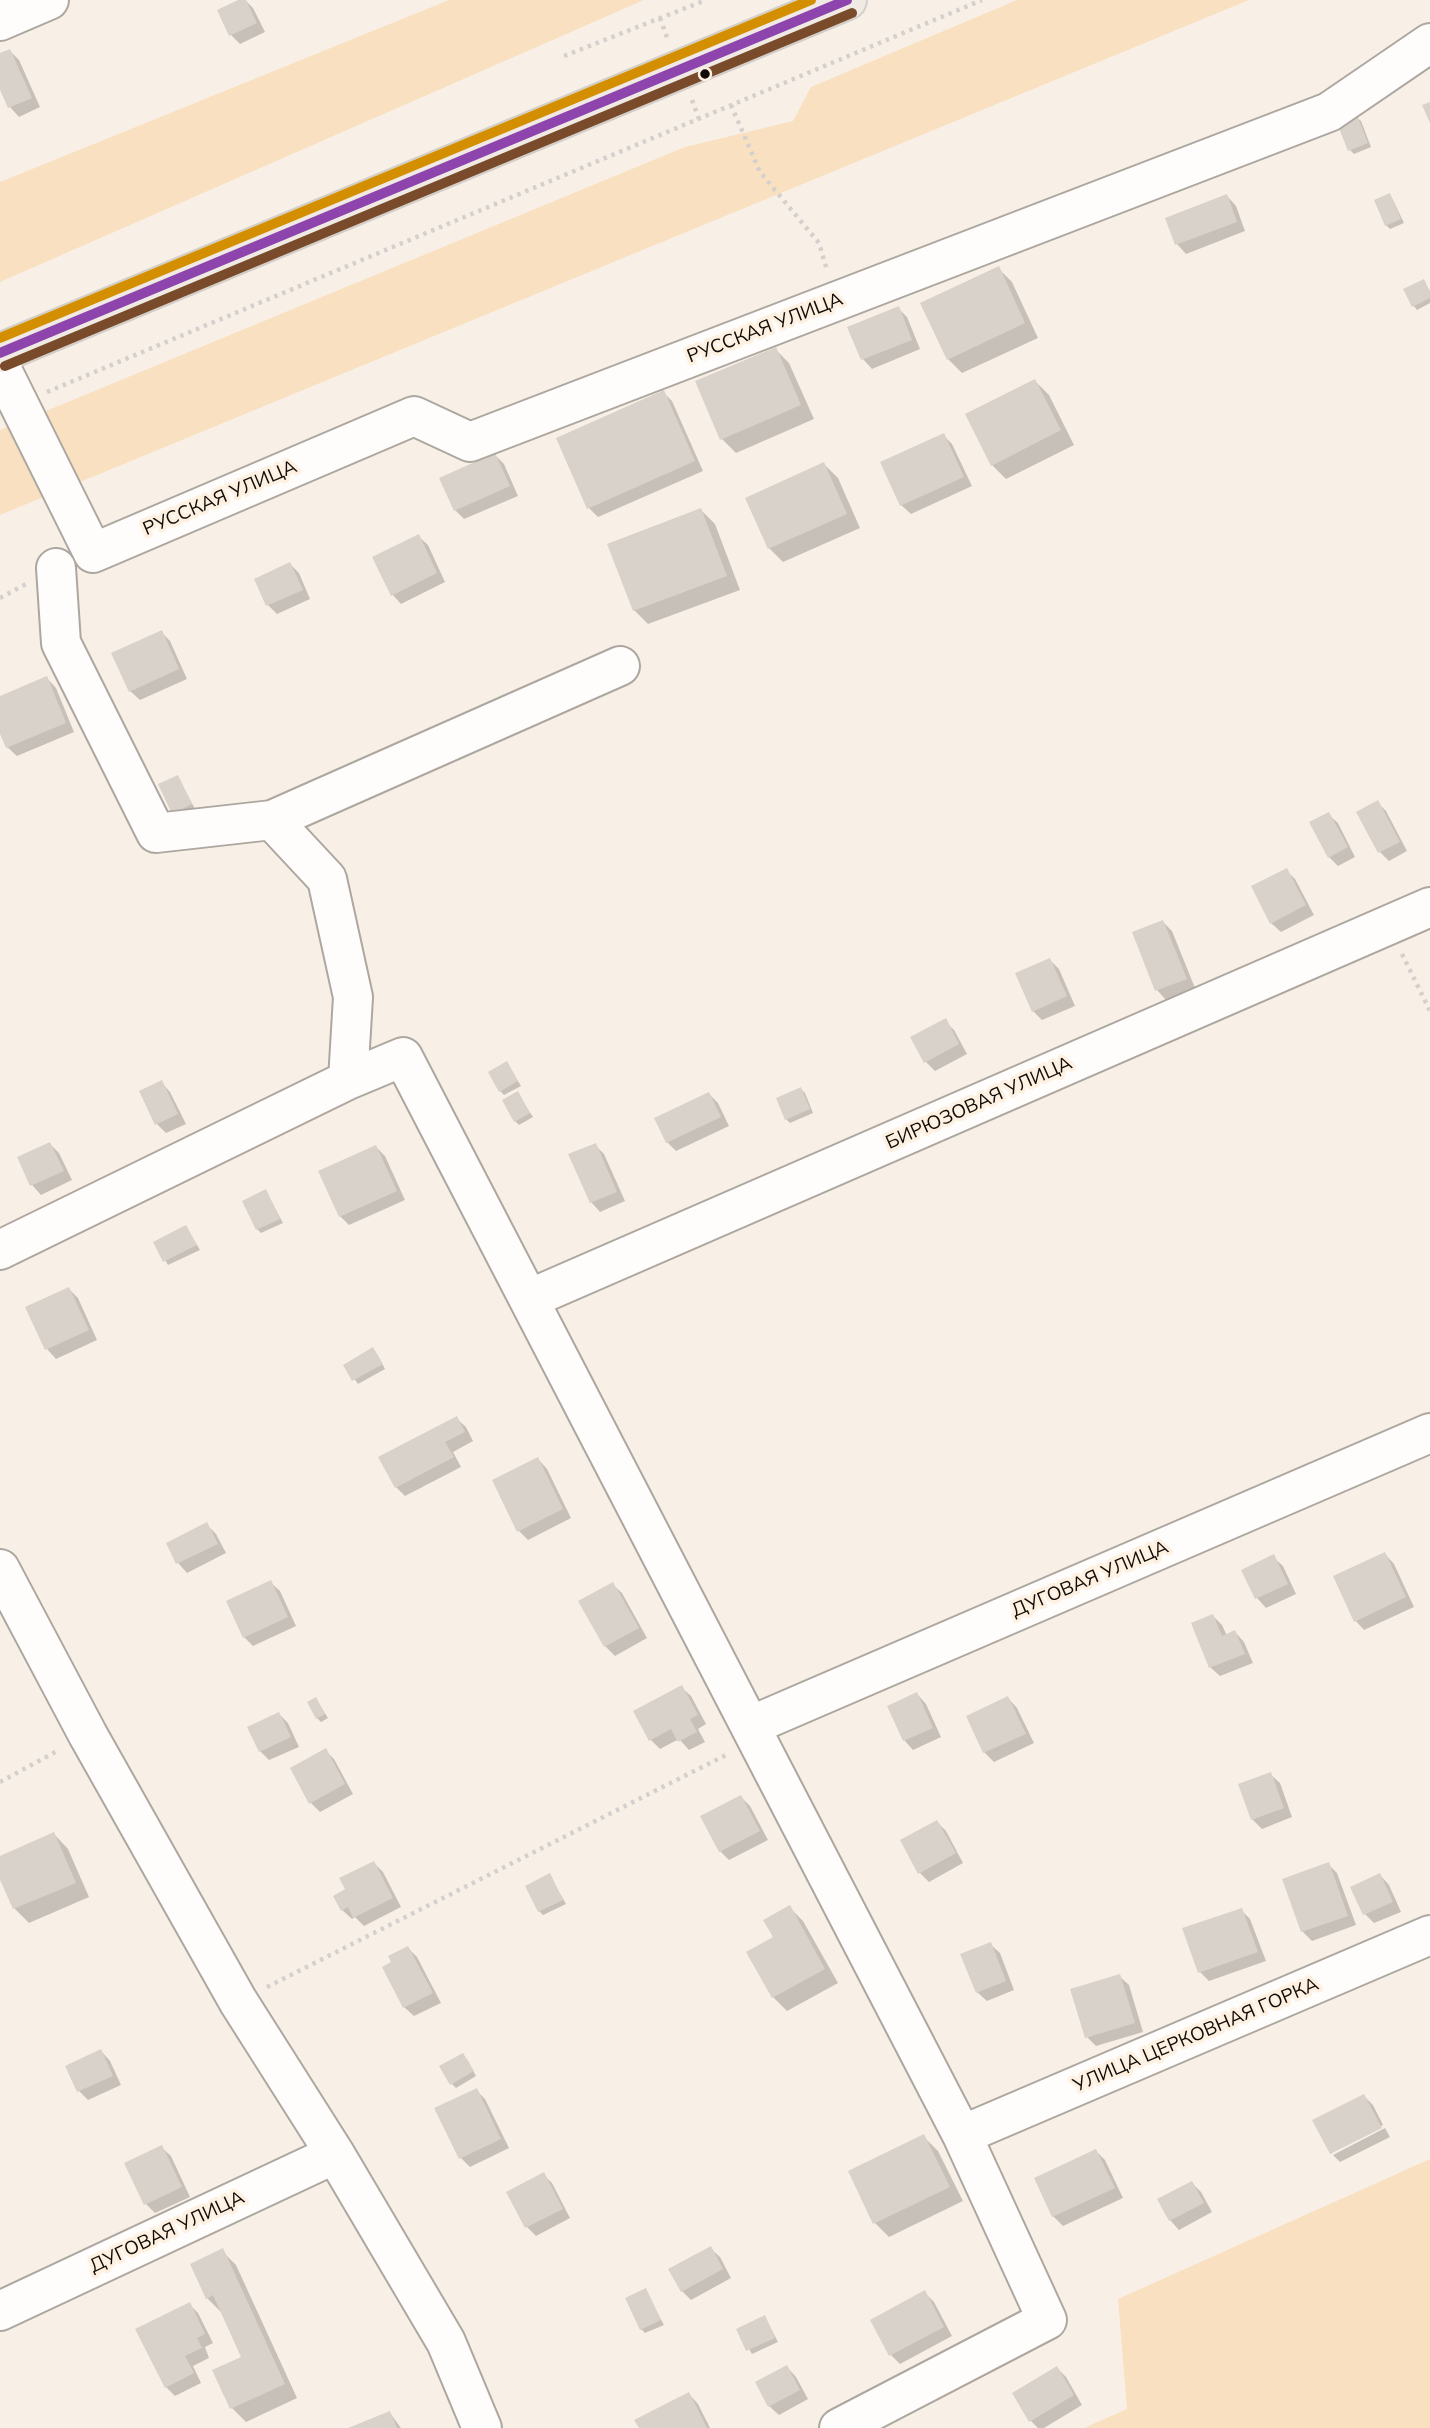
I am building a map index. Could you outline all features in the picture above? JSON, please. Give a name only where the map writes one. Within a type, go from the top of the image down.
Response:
[{"type":"main road","points":[[0,353],[807,7],[847,0]]},
{"type":"street","points":[[0,21],[49,0]]},
{"type":"street","name":"РУССКАЯ УЛИЦА","points":[[19,404],[93,553],[415,416],[470,442],[1329,112],[1430,43]]},
{"type":"street","points":[[0,366],[19,404]]},
{"type":"street","points":[[56,569],[61,643],[156,833],[272,820],[620,666]]},
{"type":"street","points":[[272,820],[327,879],[352,997],[348,1080]]},
{"type":"street","name":"БИРЮЗОВАЯ УЛИЦА","points":[[529,1299],[1430,907]]},
{"type":"street","points":[[0,1250],[348,1080],[403,1057],[962,2135],[1047,2320],[839,2428]]},
{"type":"street","name":"ДУГОВАЯ УЛИЦА","points":[[754,1733],[1430,1433]]},
{"type":"street","points":[[0,1569],[88,1735],[238,2001],[335,2154],[446,2342],[482,2428]]},
{"type":"street","name":"УЛИЦА ЦЕРКОВНАЯ ГОРКА","points":[[962,2135],[1430,1934]]},
{"type":"street","name":"ДУГОВАЯ УЛИЦА","points":[[0,2311],[335,2154]]},
{"type":"path","points":[[564,57],[706,0]]},
{"type":"path","points":[[19,404],[982,0]]},
{"type":"path","points":[[730,106],[760,172],[819,243],[837,300]]},
{"type":"path","points":[[1387,925],[1430,1011]]},
{"type":"path","points":[[238,2001],[754,1733]]},
{"type":"path","points":[[0,1782],[88,1735]]},
{"type":"shaded area","points":[[449,0],[644,0],[0,282],[0,182]]},
{"type":"shaded area","points":[[1017,0],[1249,0],[0,515],[0,430],[685,147],[793,121],[811,87]]},
{"type":"shaded area","points":[[1430,2159],[1430,2428],[1084,2428],[1127,2409],[1118,2299]]},
{"type":"building","points":[[238,0],[246,0],[257,23],[229,36],[217,10]]},
{"type":"building","points":[[10,49],[32,98],[8,108],[0,90],[0,53]]},
{"type":"building","points":[[1430,102],[1430,123],[1422,105]]},
{"type":"building","points":[[1357,115],[1368,143],[1348,151],[1337,123]]},
{"type":"building","points":[[1390,193],[1401,219],[1385,226],[1374,200]]},
{"type":"building","points":[[1227,194],[1237,222],[1175,245],[1165,218]]},
{"type":"building","points":[[999,266],[1025,323],[947,360],[920,303]]},
{"type":"building","points":[[1424,279],[1430,298],[1412,307],[1403,289]]},
{"type":"building","points":[[899,306],[912,340],[861,360],[847,327]]},
{"type":"building","points":[[776,347],[801,405],[720,440],[695,381]]},
{"type":"building","points":[[1035,379],[1061,430],[991,466],[965,414]]},
{"type":"building","points":[[664,390],[695,461],[587,509],[556,438]]},
{"type":"building","points":[[944,433],[964,477],[900,506],[880,462]]},
{"type":"building","points":[[495,453],[510,486],[454,511],[439,478]]},
{"type":"building","points":[[824,462],[847,514],[768,549],[745,498]]},
{"type":"building","points":[[701,508],[727,576],[633,611],[607,544]]},
{"type":"building","points":[[419,534],[437,573],[391,596],[372,557]]},
{"type":"building","points":[[290,562],[303,590],[266,606],[254,579]]},
{"type":"building","points":[[162,630],[179,669],[129,692],[111,653]]},
{"type":"building","points":[[47,676],[66,723],[6,748],[0,734],[0,696]]},
{"type":"building","points":[[178,775],[192,804],[172,814],[158,784]]},
{"type":"building","points":[[1378,800],[1400,842],[1378,853],[1356,812]]},
{"type":"building","points":[[1329,812],[1348,847],[1328,858],[1309,822]]},
{"type":"building","points":[[1287,868],[1306,905],[1270,924],[1251,886]]},
{"type":"building","points":[[1163,920],[1187,979],[1155,991],[1132,932]]},
{"type":"building","points":[[1050,958],[1067,996],[1032,1012],[1015,973]]},
{"type":"building","points":[[946,1018],[959,1044],[924,1063],[910,1037]]},
{"type":"building","points":[[507,1061],[518,1081],[499,1092],[488,1072]]},
{"type":"building","points":[[162,1080],[178,1114],[155,1125],[139,1091]]},
{"type":"building","points":[[801,1087],[810,1109],[785,1120],[776,1098]]},
{"type":"building","points":[[518,1091],[530,1113],[514,1122],[502,1100]]},
{"type":"building","points":[[709,1092],[721,1117],[666,1143],[654,1118]]},
{"type":"building","points":[[50,1142],[64,1171],[30,1186],[17,1157]]},
{"type":"building","points":[[596,1143],[617,1192],[590,1203],[568,1154]]},
{"type":"building","points":[[376,1145],[397,1191],[339,1217],[318,1171]]},
{"type":"building","points":[[266,1189],[280,1219],[256,1230],[242,1201]]},
{"type":"building","points":[[186,1225],[197,1245],[163,1262],[153,1242]]},
{"type":"building","points":[[69,1287],[89,1330],[45,1350],[25,1307]]},
{"type":"building","points":[[373,1347],[383,1364],[352,1381],[343,1365]]},
{"type":"building","points":[[457,1416],[465,1432],[445,1442],[454,1457],[395,1488],[378,1457]]},
{"type":"building","points":[[538,1457],[563,1509],[517,1532],[492,1480]]},
{"type":"building","points":[[207,1522],[218,1544],[176,1564],[166,1543]]},
{"type":"building","points":[[1385,1552],[1406,1597],[1354,1622],[1333,1576]]},
{"type":"building","points":[[1274,1554],[1288,1584],[1255,1599],[1241,1570]]},
{"type":"building","points":[[271,1580],[288,1617],[243,1638],[226,1601]]},
{"type":"building","points":[[613,1582],[639,1628],[604,1647],[578,1601]]},
{"type":"building","points":[[1213,1614],[1222,1636],[1235,1630],[1245,1654],[1209,1668],[1191,1623]]},
{"type":"building","points":[[682,1685],[698,1715],[690,1719],[697,1732],[678,1742],[671,1729],[649,1741],[633,1711]]},
{"type":"building","points":[[917,1692],[933,1728],[903,1741],[887,1706]]},
{"type":"building","points":[[1008,1696],[1026,1734],[983,1753],[966,1716]]},
{"type":"building","points":[[316,1697],[325,1714],[316,1719],[307,1702]]},
{"type":"building","points":[[279,1712],[291,1737],[259,1752],[247,1727]]},
{"type":"building","points":[[326,1748],[345,1784],[309,1804],[290,1768]]},
{"type":"building","points":[[1271,1772],[1284,1808],[1251,1820],[1238,1784]]},
{"type":"building","points":[[741,1795],[760,1831],[719,1852],[700,1816]]},
{"type":"building","points":[[937,1820],[956,1853],[918,1874],[900,1840]]},
{"type":"building","points":[[54,1832],[76,1883],[13,1909],[0,1880],[0,1856]]},
{"type":"building","points":[[374,1861],[393,1898],[353,1918],[348,1907],[341,1911],[333,1896],[345,1889],[339,1878]]},
{"type":"building","points":[[1329,1862],[1348,1916],[1301,1932],[1282,1879]]},
{"type":"building","points":[[550,1873],[563,1900],[538,1912],[525,1886]]},
{"type":"building","points":[[1380,1873],[1393,1902],[1363,1915],[1350,1887]]},
{"type":"building","points":[[790,1905],[825,1969],[772,1998],[746,1952],[773,1937],[763,1920]]},
{"type":"building","points":[[1242,1908],[1258,1952],[1198,1973],[1182,1928]]},
{"type":"building","points":[[991,1942],[1006,1981],[976,1993],[960,1954]]},
{"type":"building","points":[[408,1946],[433,1993],[403,2008],[382,1967],[391,1962],[388,1956]]},
{"type":"building","points":[[1120,1974],[1135,2023],[1085,2038],[1070,1989]]},
{"type":"building","points":[[101,2049],[113,2076],[77,2092],[65,2066]]},
{"type":"building","points":[[463,2053],[474,2071],[450,2085],[439,2066]]},
{"type":"building","points":[[477,2088],[501,2139],[459,2159],[434,2108]]},
{"type":"building","points":[[1364,2094],[1382,2128],[1330,2154],[1312,2120]]},
{"type":"building","points":[[924,2134],[950,2187],[873,2224],[848,2171]]},
{"type":"building","points":[[162,2145],[182,2187],[144,2205],[124,2163]]},
{"type":"building","points":[[1096,2149],[1115,2188],[1052,2217],[1034,2178]]},
{"type":"building","points":[[544,2172],[563,2209],[525,2228],[506,2192]]},
{"type":"building","points":[[1192,2181],[1204,2203],[1169,2221],[1157,2199]]},
{"type":"building","points":[[711,2246],[723,2269],[681,2292],[668,2269]]},
{"type":"building","points":[[223,2248],[285,2384],[230,2409],[212,2370],[241,2357],[213,2295],[206,2299],[190,2264]]},
{"type":"building","points":[[646,2288],[661,2320],[640,2330],[625,2298]]},
{"type":"building","points":[[925,2290],[944,2327],[889,2356],[870,2320]]},
{"type":"building","points":[[190,2302],[205,2334],[197,2338],[202,2348],[185,2356],[194,2373],[165,2388],[135,2329]]},
{"type":"building","points":[[765,2315],[775,2338],[746,2351],[736,2329]]},
{"type":"building","points":[[787,2365],[800,2390],[768,2407],[755,2382]]},
{"type":"building","points":[[1057,2366],[1074,2395],[1029,2422],[1012,2393]]},
{"type":"building","points":[[689,2392],[707,2428],[639,2428],[634,2420]]},
{"type":"building","points":[[390,2411],[397,2428],[348,2428]]},
{"type":"transit line","points":[[0,338],[811,0]]},
{"type":"transit line","points":[[0,353],[847,0]]},
{"type":"transit line","points":[[5,366],[852,13]]}]
